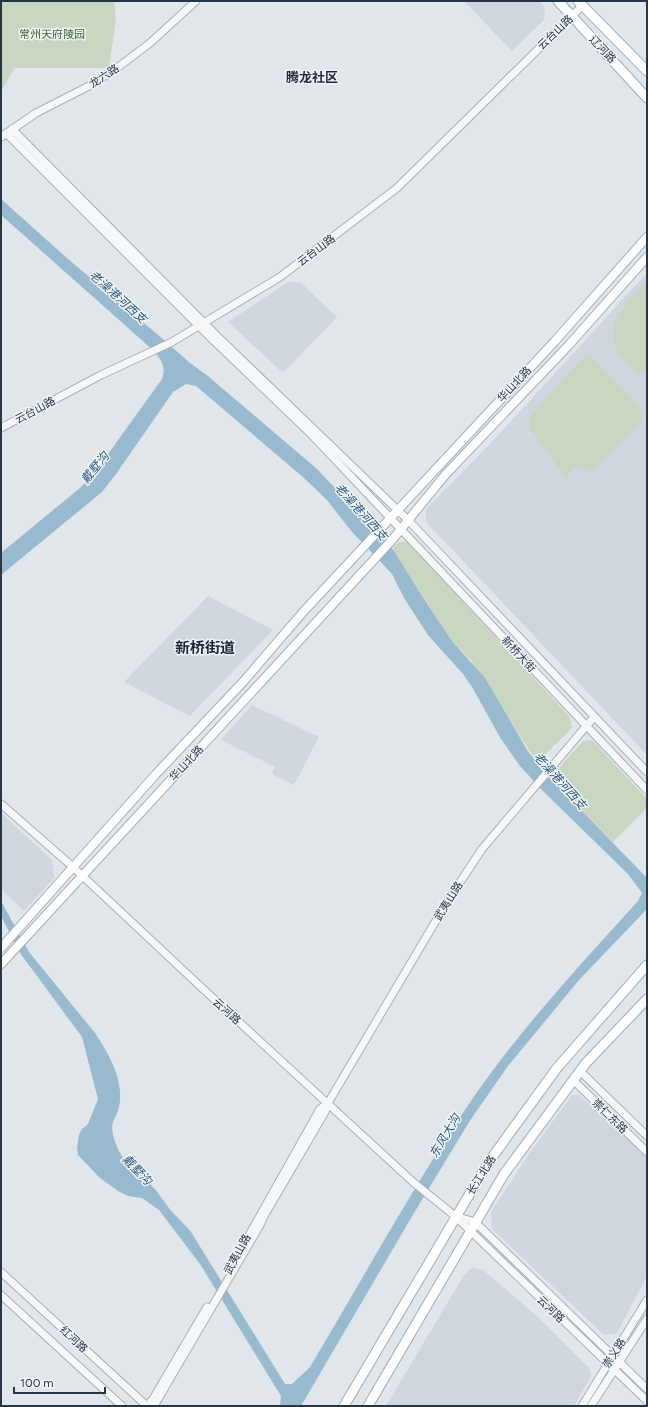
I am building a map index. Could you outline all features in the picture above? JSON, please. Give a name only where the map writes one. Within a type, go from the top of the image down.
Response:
[{"type":"main road","name":"辽河路","points":[[558,1],[647,98]]},
{"type":"main road","name":"辽河路","points":[[580,3],[647,71]]},
{"type":"main road","name":"华山北路","points":[[3,946],[156,774],[243,682],[397,510],[555,341],[647,237]]},
{"type":"main road","name":"华山北路","points":[[1,964],[324,615],[409,521],[446,474],[568,346],[647,257]]},
{"type":"main road","name":"长江北路","points":[[344,1406],[455,1216],[488,1163],[557,1068],[647,965]]},
{"type":"main road","name":"长江北路","points":[[368,1406],[469,1231],[504,1174],[580,1070],[647,999]]},
{"type":"street","name":"龙六路","points":[[6,133],[36,113],[89,86],[117,68],[150,43],[196,1]]},
{"type":"street","name":"云台山路","points":[[1,428],[172,342],[280,277],[397,188],[572,16],[580,3]]},
{"type":"street","points":[[6,133],[202,325]]},
{"type":"street","name":"新桥大街","points":[[202,325],[409,521],[647,772]]},
{"type":"street","name":"新桥大街","points":[[202,325],[312,435],[647,790]]},
{"type":"street","name":"武夷山路","points":[[147,1406],[153,1399],[226,1281],[247,1235],[320,1109],[328,1103],[450,896],[482,849],[554,766],[594,717]]},
{"type":"street","name":"云河路","points":[[1,804],[73,866],[201,987],[413,1182],[455,1216],[613,1370],[647,1401]]},
{"type":"street","name":"崇仁东路","points":[[580,1070],[647,1136]]},
{"type":"street","name":"崇仁东路","points":[[573,1080],[647,1152]]},
{"type":"street","name":"云河路","points":[[455,1216],[475,1222],[647,1389]]},
{"type":"street","name":"红河路","points":[[1,1272],[147,1406]]},
{"type":"street","name":"红河路","points":[[1,1295],[122,1406]]},
{"type":"street","name":"武夷山路","points":[[154,1406],[216,1296]]},
{"type":"street","name":"崇义路","points":[[582,1406],[647,1300]]},
{"type":"street","name":"崇义路","points":[[591,1406],[647,1319]]},
{"type":"shaded area","points":[[464,1],[539,1],[545,7],[544,20],[512,51]]},
{"type":"shaded area","points":[[647,273],[647,755],[426,522],[426,509],[487,447]]},
{"type":"shaded area","points":[[288,282],[301,283],[337,317],[283,373],[228,322]]},
{"type":"shaded area","points":[[208,596],[273,630],[190,716],[124,682]]},
{"type":"shaded area","points":[[252,705],[319,737],[294,785],[272,774],[275,767],[221,740]]},
{"type":"shaded area","points":[[1,813],[52,860],[54,878],[24,911],[1,889]]},
{"type":"shaded area","points":[[572,1095],[579,1095],[647,1156],[647,1276],[617,1333],[604,1335],[492,1229],[491,1212],[531,1151]]},
{"type":"shaded area","points":[[472,1268],[483,1270],[538,1317],[589,1368],[591,1377],[574,1406],[386,1406],[464,1275]]},
{"type":"green space","name":"常州天府陵园","points":[[1,1],[114,1],[116,19],[109,68],[14,68],[1,92]]},
{"type":"green space","points":[[647,281],[647,375],[633,368],[622,357],[615,347],[613,336],[614,326],[624,306]]},
{"type":"green space","points":[[587,353],[636,403],[641,413],[641,421],[640,424],[591,471],[577,465],[565,477],[530,429],[529,421],[532,414]]},
{"type":"green space","points":[[399,542],[407,542],[570,717],[572,728],[537,762],[471,660],[452,641],[392,549]]},
{"type":"green space","points":[[592,740],[647,799],[647,808],[613,842],[550,778],[583,741]]},
{"type":"water","points":[[1,199],[68,259],[317,469],[394,551],[452,641],[485,678],[529,753],[554,782],[647,878],[647,909],[579,980],[508,1066],[471,1119],[301,1406],[280,1406],[281,1396],[200,1264],[159,1210],[142,1198],[128,1196],[118,1191],[100,1178],[78,1155],[77,1148],[79,1135],[82,1129],[88,1124],[98,1099],[82,1037],[20,953],[1,916],[1,901],[29,952],[95,1033],[113,1065],[119,1082],[120,1100],[118,1112],[112,1129],[113,1136],[122,1156],[153,1187],[191,1232],[285,1384],[292,1384],[310,1367],[410,1197],[473,1098],[511,1046],[574,972],[638,901],[642,893],[628,874],[542,790],[520,766],[501,739],[472,687],[463,674],[428,635],[404,598],[392,574],[352,532],[327,500],[304,478],[196,386],[186,384],[173,392],[102,492],[1,575],[1,553],[80,488],[93,475],[162,379],[163,368],[160,359],[145,343],[1,215]]},
{"type":"district","name":"腾龙社区","points":[[312,77]]},
{"type":"district","name":"新桥街道","points":[[205,648]]},
{"type":"water label","name":"老澡港河西支","points":[[118,297]]},
{"type":"water label","name":"戴墅沟","points":[[95,468]]},
{"type":"water label","name":"老澡港河西支","points":[[361,512]]},
{"type":"water label","name":"老澡港河西支","points":[[560,781]]},
{"type":"water label","name":"东风大沟","points":[[445,1136]]},
{"type":"water label","name":"戴墅沟","points":[[137,1170]]}]
